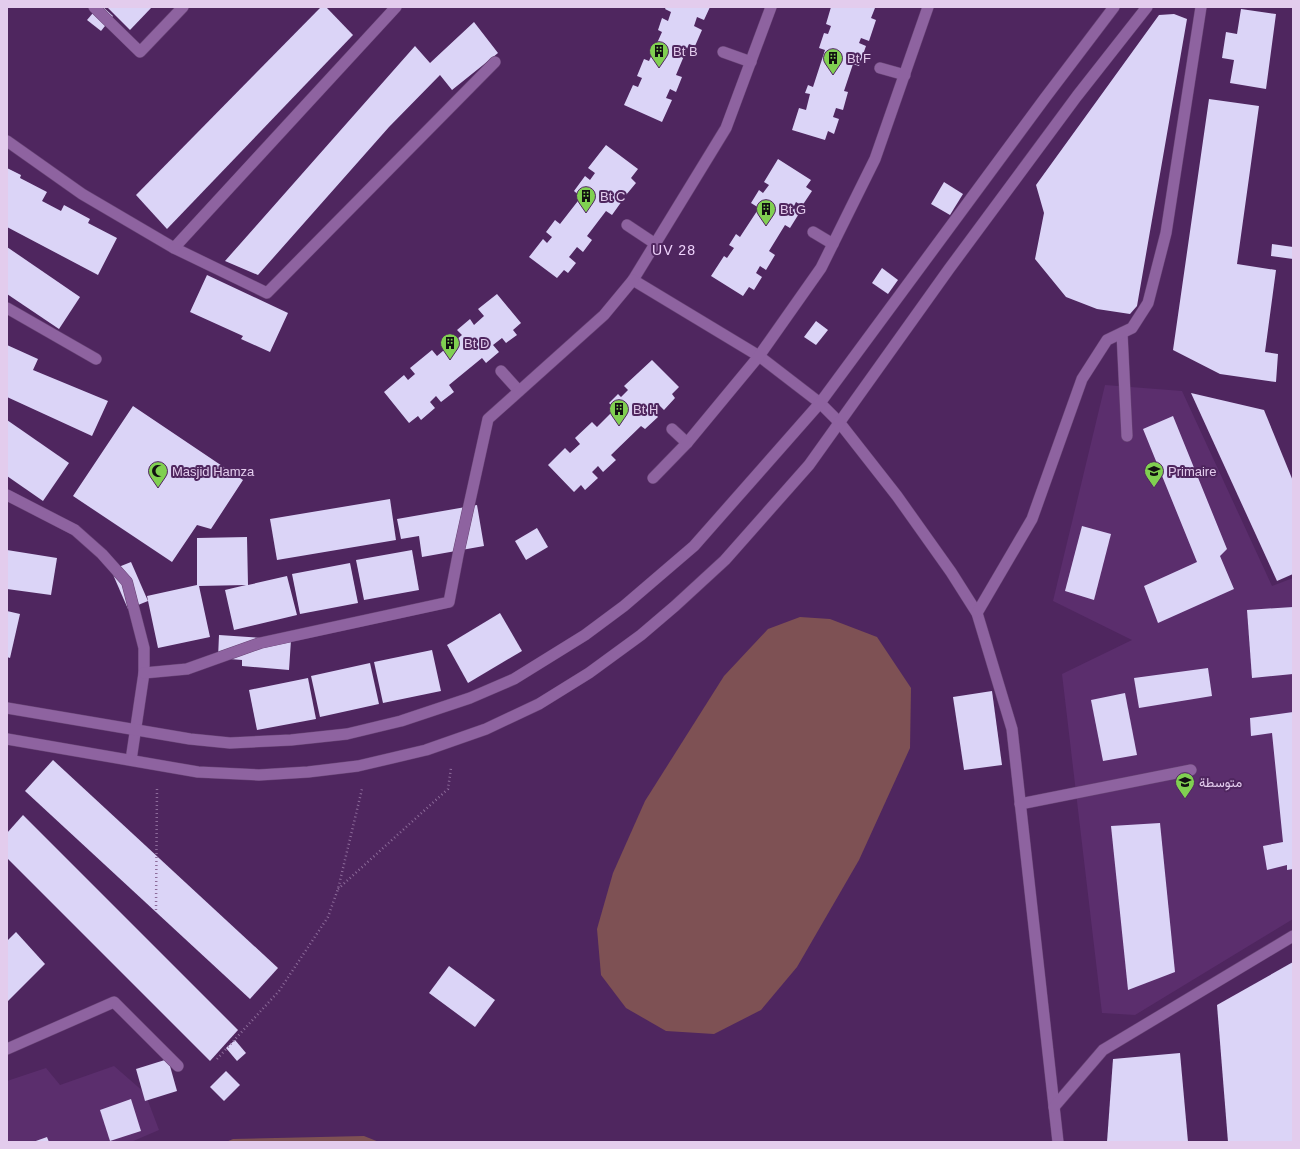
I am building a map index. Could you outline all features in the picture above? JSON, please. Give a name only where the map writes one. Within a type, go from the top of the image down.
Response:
[{"type":"street","points":[[94,7],[140,52],[184,7]]},
{"type":"street","points":[[174,248],[396,7]]},
{"type":"street","points":[[144,674],[187,669],[260,643],[450,602],[458,555],[488,419],[604,315],[634,280],[654,243],[695,180],[726,128],[771,7]]},
{"type":"street","points":[[653,478],[687,443],[759,356],[821,268],[875,159],[928,7]]},
{"type":"street","points":[[7,708],[190,739],[230,742],[291,740],[347,734],[401,721],[470,698],[514,679],[586,634],[624,606],[694,546],[820,403],[1044,98],[1114,7]]},
{"type":"street","points":[[7,739],[198,772],[259,775],[358,766],[426,750],[486,729],[539,704],[589,673],[641,635],[714,570],[809,465],[949,269],[1077,96],[1147,7]]},
{"type":"street","points":[[977,613],[1032,519],[1082,379],[1107,340],[1132,328],[1148,303],[1166,233],[1201,7]]},
{"type":"street","points":[[723,52],[751,62]]},
{"type":"street","points":[[7,141],[82,194],[174,248],[267,293],[495,62]]},
{"type":"street","points":[[880,68],[905,75]]},
{"type":"street","points":[[627,225],[654,243]]},
{"type":"street","points":[[813,232],[833,244]]},
{"type":"street","points":[[634,280],[759,356],[820,403],[839,422],[906,509],[951,572],[977,613],[1012,729],[1058,1142]]},
{"type":"street","points":[[7,308],[96,359]]},
{"type":"street","points":[[1122,333],[1127,436]]},
{"type":"street","points":[[501,372],[519,391]]},
{"type":"street","points":[[672,429],[687,443]]},
{"type":"street","points":[[7,495],[75,530],[102,554],[127,582],[144,648],[144,674],[131,760]]},
{"type":"street","points":[[1020,804],[1191,770]]},
{"type":"street","points":[[1054,1107],[1103,1050],[1293,936]]},
{"type":"street","points":[[7,1049],[114,1002],[178,1066]]},
{"type":"path","points":[[338,889],[448,789],[451,768]]},
{"type":"path","points":[[156,910],[157,788]]},
{"type":"path","points":[[217,1059],[279,991],[328,917],[338,889],[362,790]]},
{"type":"shaded area","name":"متوسطة","points":[[1105,385],[1182,391],[1272,586],[1293,578],[1293,919],[1135,1015],[1102,1013],[1062,674],[1132,640],[1053,601]]},
{"type":"shaded area","points":[[800,617],[830,619],[877,637],[911,688],[910,748],[859,860],[797,967],[761,1010],[714,1034],[666,1031],[626,1008],[601,975],[597,929],[613,873],[645,801],[724,676],[768,629]]},
{"type":"shaded area","points":[[114,1066],[145,1093],[159,1130],[131,1142],[7,1142],[7,1081],[46,1068],[60,1085]]},
{"type":"shaded area","points":[[364,1136],[379,1142],[226,1142],[233,1139]]},
{"type":"building","points":[[98,7],[103,7],[113,16],[101,31],[87,20]]},
{"type":"building","points":[[107,7],[152,7],[130,30]]},
{"type":"building","points":[[321,7],[326,7],[353,35],[167,229],[136,195]]},
{"type":"building","name":"Bt B","points":[[666,7],[710,7],[704,20],[697,17],[694,26],[702,30],[695,46],[689,44],[676,75],[682,77],[676,92],[670,89],[666,98],[672,100],[662,122],[624,105],[633,85],[638,87],[642,78],[637,76],[644,59],[649,61],[662,32],[658,30],[662,18],[668,21],[671,12],[665,9]]},
{"type":"building","name":"Bt F","points":[[831,7],[873,7],[875,8],[871,18],[876,20],[869,41],[861,38],[859,43],[866,46],[859,66],[853,64],[844,91],[848,92],[843,110],[836,108],[833,117],[839,119],[834,134],[828,131],[825,140],[792,130],[799,108],[806,110],[810,94],[805,93],[808,85],[813,87],[825,50],[819,48],[824,33],[828,34],[831,26],[826,24]]},
{"type":"building","points":[[1241,9],[1276,14],[1266,89],[1230,83],[1234,60],[1222,58],[1226,32],[1237,34]]},
{"type":"building","points":[[1174,14],[1187,19],[1137,306],[1130,314],[1097,309],[1066,297],[1035,259],[1044,213],[1036,185],[1159,15]]},
{"type":"building","points":[[474,22],[498,53],[452,90],[440,75],[389,127],[258,275],[225,261],[415,46],[430,63]]},
{"type":"building","points":[[1209,99],[1259,106],[1237,264],[1276,270],[1265,352],[1278,354],[1276,382],[1220,374],[1173,350]]},
{"type":"building","name":"Bt C","points":[[606,145],[638,169],[631,178],[636,183],[626,195],[619,190],[615,196],[622,201],[612,215],[606,211],[587,236],[592,240],[583,252],[577,247],[569,257],[576,263],[568,273],[564,270],[557,278],[529,257],[543,239],[547,243],[552,237],[546,232],[555,220],[560,224],[581,197],[574,191],[585,176],[590,180],[595,173],[588,168]]},
{"type":"building","name":"Bt G","points":[[778,159],[811,180],[806,187],[812,191],[802,206],[796,202],[793,208],[800,212],[790,228],[785,225],[769,251],[775,255],[766,270],[760,266],[756,273],[762,277],[754,290],[749,287],[743,296],[711,276],[724,256],[727,258],[734,248],[729,245],[736,234],[740,237],[759,208],[751,203],[759,190],[763,193],[769,185],[764,182]]},
{"type":"building","points":[[7,168],[21,175],[20,178],[47,192],[42,201],[61,211],[64,205],[90,219],[88,223],[117,238],[98,275],[7,227]]},
{"type":"building","points":[[944,182],[963,194],[950,215],[931,204]]},
{"type":"building","points":[[1272,244],[1293,247],[1293,259],[1271,256]]},
{"type":"building","points":[[7,247],[80,297],[59,329],[7,294]]},
{"type":"building","points":[[882,268],[898,280],[888,294],[872,283]]},
{"type":"building","points":[[207,275],[288,313],[270,352],[241,339],[243,336],[190,312]]},
{"type":"building","name":"Bt D","points":[[497,294],[521,323],[513,330],[517,335],[506,343],[502,338],[493,345],[499,352],[486,363],[482,358],[449,385],[454,392],[441,402],[436,396],[430,402],[435,408],[421,420],[418,416],[409,423],[384,392],[404,375],[408,380],[415,374],[410,368],[432,350],[437,356],[462,335],[457,330],[470,319],[474,325],[484,316],[478,309]]},
{"type":"building","points":[[816,321],[828,330],[816,345],[804,337]]},
{"type":"building","points":[[7,345],[38,359],[33,370],[108,401],[92,436],[7,397]]},
{"type":"building","name":"Bt H","points":[[652,360],[679,387],[672,394],[675,398],[664,410],[659,405],[653,411],[658,417],[645,429],[641,426],[611,455],[616,460],[603,472],[598,466],[592,472],[598,478],[585,490],[581,485],[574,492],[548,465],[565,448],[570,453],[580,444],[575,438],[592,422],[597,427],[615,409],[609,403],[618,394],[621,397],[628,390],[624,386]]},
{"type":"building","points":[[1191,393],[1264,410],[1293,481],[1293,574],[1277,581]]},
{"type":"building","name":"Masjid Hamza","points":[[133,406],[243,480],[211,529],[197,525],[172,562],[73,496]]},
{"type":"building","points":[[1173,416],[1227,549],[1220,556],[1234,589],[1158,623],[1144,586],[1197,562],[1143,429]]},
{"type":"building","points":[[7,420],[69,463],[43,501],[7,476]]},
{"type":"building","points":[[390,499],[396,540],[277,560],[270,519]]},
{"type":"building","points":[[477,505],[484,546],[422,557],[419,536],[401,539],[397,519]]},
{"type":"building","points":[[1082,526],[1111,534],[1094,600],[1065,591]]},
{"type":"building","points":[[537,528],[548,547],[526,560],[515,541]]},
{"type":"building","points":[[247,537],[248,585],[287,576],[297,615],[234,630],[225,590],[246,585],[199,586],[210,637],[158,648],[147,596],[197,585],[197,538]]},
{"type":"building","points":[[7,550],[57,558],[51,595],[7,589]]},
{"type":"building","points":[[412,550],[419,590],[364,600],[356,560]]},
{"type":"building","points":[[131,562],[148,601],[128,609],[111,570]]},
{"type":"building","points":[[350,563],[358,603],[300,614],[292,574]]},
{"type":"building","points":[[1293,607],[1293,674],[1252,678],[1247,610]]},
{"type":"building","points":[[7,611],[20,614],[10,658],[7,657]]},
{"type":"building","points":[[500,613],[522,651],[468,683],[447,645]]},
{"type":"building","points":[[219,635],[291,640],[289,670],[242,666],[242,660],[218,658]]},
{"type":"building","points":[[432,650],[441,691],[383,703],[374,662]]},
{"type":"building","points":[[370,663],[379,704],[320,717],[311,676]]},
{"type":"building","points":[[1208,668],[1212,696],[1139,708],[1134,678]]},
{"type":"building","points":[[308,678],[316,719],[257,730],[249,690]]},
{"type":"building","points":[[992,691],[1002,765],[964,770],[953,697]]},
{"type":"building","points":[[1125,693],[1137,755],[1103,761],[1091,700]]},
{"type":"building","points":[[1293,712],[1293,869],[1287,870],[1287,865],[1267,870],[1263,846],[1283,842],[1272,733],[1251,736],[1250,718]]},
{"type":"building","points":[[53,760],[278,968],[250,999],[25,791]]},
{"type":"building","points":[[23,815],[238,1030],[210,1061],[7,858],[7,833]]},
{"type":"building","points":[[1160,823],[1175,972],[1128,990],[1111,826]]},
{"type":"building","points":[[16,932],[45,964],[7,1002],[7,941]]},
{"type":"building","points":[[1293,962],[1293,1142],[1228,1142],[1217,1005]]},
{"type":"building","points":[[449,966],[495,1000],[475,1027],[429,993]]},
{"type":"building","points":[[235,1040],[246,1053],[237,1061],[226,1048]]},
{"type":"building","points":[[1180,1053],[1188,1142],[1107,1142],[1113,1059]]},
{"type":"building","points":[[168,1059],[177,1091],[145,1101],[136,1069]]},
{"type":"building","points":[[226,1071],[240,1085],[224,1101],[210,1087]]},
{"type":"building","points":[[131,1099],[141,1131],[110,1141],[100,1110]]},
{"type":"building","points":[[47,1137],[49,1142],[33,1142]]},
{"type":"place","name":"Bt B","points":[[659,68]]},
{"type":"place","name":"Bt F","points":[[833,75]]},
{"type":"place","name":"Bt C","points":[[586,213]]},
{"type":"place","name":"Bt G","points":[[766,226]]},
{"type":"place","name":"Bt D","points":[[450,360]]},
{"type":"place","name":"Bt H","points":[[619,426]]},
{"type":"place","name":"Masjid Hamza","points":[[158,488]]},
{"type":"place","name":"Primaire","points":[[1154,488]]},
{"type":"place","name":"متوسطة","points":[[1185,799]]},
{"type":"district","name":"UV 28","points":[[674,250]]}]
